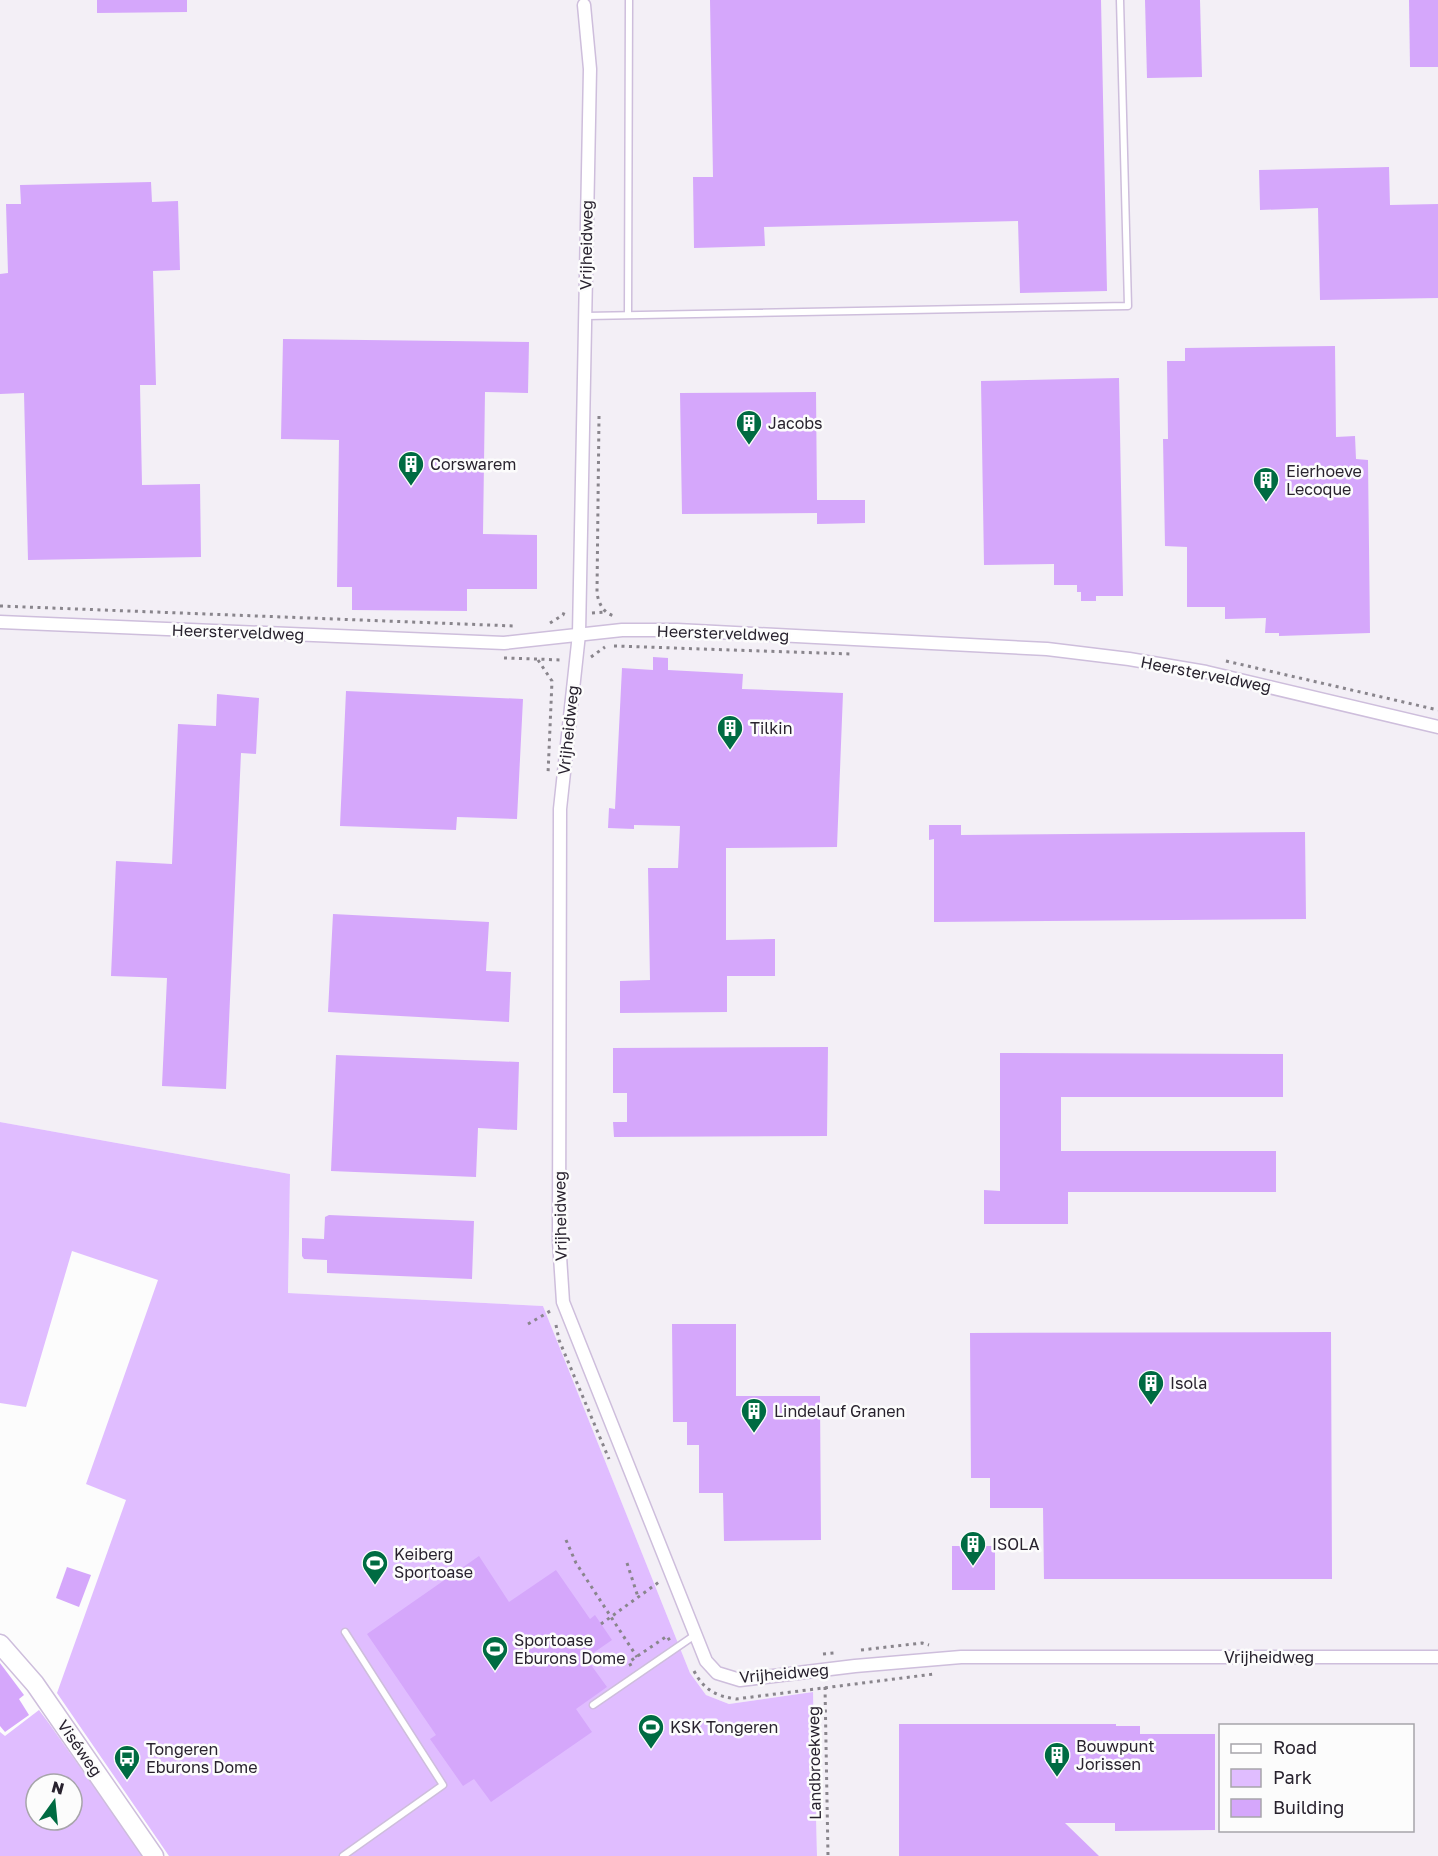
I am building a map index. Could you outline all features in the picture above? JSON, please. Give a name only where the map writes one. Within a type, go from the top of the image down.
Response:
[{"type":"main road","name":"Viséweg","points":[[0,1644],[35,1684],[154,1856]]},
{"type":"street","name":"Vrijheidweg","points":[[584,5],[590,69],[579,634],[583,661],[560,809],[559,1241],[563,1302],[706,1661],[717,1673],[740,1680],[961,1657],[1438,1657]]},
{"type":"street","name":"Heersterveldweg","points":[[0,622],[504,643],[622,630],[677,630],[1047,649],[1206,672],[1438,727]]},
{"type":"lane","points":[[628,314],[629,0]]},
{"type":"lane","points":[[585,315],[1128,306],[1120,0]]},
{"type":"lane","points":[[343,1856],[443,1785],[345,1632]]},
{"type":"lane","points":[[593,1705],[683,1641],[695,1635]]},
{"type":"path","points":[[545,624],[563,615],[568,601]]},
{"type":"path","points":[[0,606],[517,627]]},
{"type":"path","points":[[528,659],[583,661],[603,647],[613,646],[855,655]]},
{"type":"path","points":[[538,660],[552,681],[548,782]]},
{"type":"path","points":[[551,1302],[559,1340],[610,1461]]},
{"type":"path","points":[[567,1540],[576,1563],[638,1657]]},
{"type":"path","points":[[627,1563],[638,1597]]},
{"type":"path","points":[[655,1571],[664,1592]]},
{"type":"path","points":[[601,1624],[671,1574]]},
{"type":"path","points":[[683,1641],[702,1684],[718,1697],[736,1699],[932,1675],[961,1657]]},
{"type":"path","name":"Landbroekweg","points":[[822,1654],[825,1688],[828,1856]]},
{"type":"shaded area","points":[[0,0],[1438,0],[1438,1856],[817,1856],[813,1692],[729,1704],[706,1695],[690,1673],[543,1306],[288,1293],[290,1174],[0,1122]]},
{"type":"green space","name":"Keiberg Sportoase","points":[[0,1122],[290,1174],[288,1293],[543,1306],[690,1673],[706,1695],[729,1704],[813,1692],[817,1856],[169,1856],[57,1693],[126,1500],[86,1484],[158,1280],[72,1251],[26,1407],[0,1403]]},
{"type":"green space","points":[[39,1710],[83,1772],[24,1772],[24,1832],[84,1832],[84,1773],[143,1856],[0,1856],[0,1732],[5,1736]]},
{"type":"building","points":[[97,0],[187,0],[187,12],[97,13]]},
{"type":"building","points":[[710,0],[1101,0],[1107,291],[1020,293],[1018,221],[764,227],[765,246],[694,248],[693,177],[713,177]]},
{"type":"building","points":[[1145,0],[1200,0],[1202,77],[1147,78]]},
{"type":"building","points":[[1409,0],[1438,0],[1438,67],[1410,67]]},
{"type":"building","points":[[1389,167],[1390,205],[1438,204],[1438,298],[1320,300],[1318,208],[1260,210],[1259,170]]},
{"type":"building","points":[[151,182],[152,202],[178,201],[180,270],[153,271],[156,385],[140,385],[142,485],[200,484],[201,557],[28,560],[24,393],[0,394],[0,274],[8,273],[6,204],[21,204],[20,185]]},
{"type":"building","name":"Corswarem","points":[[283,339],[529,342],[528,393],[485,392],[483,534],[537,535],[537,589],[467,589],[467,611],[352,610],[352,587],[337,587],[339,440],[281,439]]},
{"type":"building","name":"Eierhoeve Lecoque","points":[[1335,346],[1336,437],[1355,436],[1356,459],[1368,460],[1370,633],[1279,636],[1279,633],[1265,633],[1266,618],[1225,619],[1225,607],[1187,607],[1187,547],[1165,546],[1163,439],[1168,439],[1167,361],[1185,361],[1185,348]]},
{"type":"building","points":[[1119,378],[1123,596],[1096,596],[1096,601],[1081,601],[1081,592],[1077,592],[1077,585],[1054,585],[1054,564],[984,565],[981,381]]},
{"type":"building","name":"Jacobs","points":[[816,392],[817,500],[865,500],[865,523],[817,524],[817,513],[682,514],[680,393]]},
{"type":"building","name":"Tilkin","points":[[653,657],[668,658],[668,670],[743,674],[742,689],[843,693],[837,847],[726,848],[726,940],[775,939],[775,976],[727,976],[727,1012],[620,1013],[620,981],[650,980],[648,868],[678,868],[680,826],[634,825],[634,829],[608,828],[609,808],[615,809],[622,668],[653,670]]},
{"type":"building","points":[[346,691],[523,699],[517,819],[457,817],[456,830],[340,826]]},
{"type":"building","points":[[217,694],[259,698],[256,754],[241,753],[226,1089],[162,1086],[167,978],[111,976],[116,861],[172,864],[178,724],[216,726]]},
{"type":"building","points":[[929,825],[961,825],[961,835],[1305,832],[1306,919],[934,922],[934,839],[929,840]]},
{"type":"building","points":[[333,914],[489,922],[486,971],[511,972],[509,1022],[328,1012]]},
{"type":"building","points":[[828,1047],[827,1136],[614,1137],[613,1122],[627,1122],[627,1093],[613,1093],[613,1048]]},
{"type":"building","points":[[1000,1053],[1283,1054],[1283,1097],[1061,1097],[1061,1151],[1276,1151],[1276,1192],[1068,1192],[1068,1224],[984,1224],[984,1190],[1000,1191]]},
{"type":"building","points":[[336,1055],[519,1062],[517,1130],[478,1128],[476,1177],[331,1171]]},
{"type":"building","points":[[329,1215],[474,1221],[472,1279],[327,1273],[327,1260],[304,1259],[302,1238],[324,1239],[325,1217]]},
{"type":"building","name":"Lindelauf Granen","points":[[672,1324],[736,1324],[736,1396],[820,1396],[821,1540],[724,1541],[723,1493],[699,1493],[699,1445],[687,1445],[687,1422],[673,1422]]},
{"type":"building","name":"Isola","points":[[1331,1332],[1332,1579],[1044,1579],[1043,1508],[990,1508],[990,1478],[971,1478],[970,1333]]},
{"type":"building","name":"ISOLA","points":[[952,1546],[995,1546],[995,1590],[952,1590]]},
{"type":"building","name":"Sportoase Eburons Dome","points":[[479,1556],[509,1602],[556,1570],[590,1619],[595,1615],[612,1640],[586,1658],[607,1687],[576,1709],[592,1732],[491,1802],[474,1779],[463,1786],[430,1739],[436,1735],[367,1634]]},
{"type":"building","points":[[67,1567],[91,1575],[79,1607],[56,1598]]},
{"type":"building","points":[[0,1663],[24,1695],[19,1699],[29,1715],[5,1732],[0,1726]]},
{"type":"building","name":"Bouwpunt Jorissen","points":[[899,1724],[1116,1724],[1116,1726],[1140,1726],[1140,1734],[1215,1734],[1215,1830],[1115,1831],[1115,1823],[1065,1823],[1099,1856],[899,1856]]},
{"type":"place","name":"Jacobs","points":[[749,446]]},
{"type":"place","name":"Corswarem","points":[[411,487]]},
{"type":"place","name":"Eierhoeve Lecoque","points":[[1266,503]]},
{"type":"place","name":"Tilkin","points":[[730,751]]},
{"type":"place","name":"Isola","points":[[1151,1406]]},
{"type":"place","name":"Lindelauf Granen","points":[[754,1434]]},
{"type":"place","name":"ISOLA","points":[[973,1567]]},
{"type":"place","name":"Keiberg Sportoase","points":[[375,1586]]},
{"type":"place","name":"Sportoase Eburons Dome","points":[[495,1672]]},
{"type":"place","name":"KSK Tongeren","points":[[651,1750]]},
{"type":"place","name":"Bouwpunt Jorissen","points":[[1057,1778]]},
{"type":"place","name":"Tongeren Eburons Dome","points":[[127,1781]]}]
